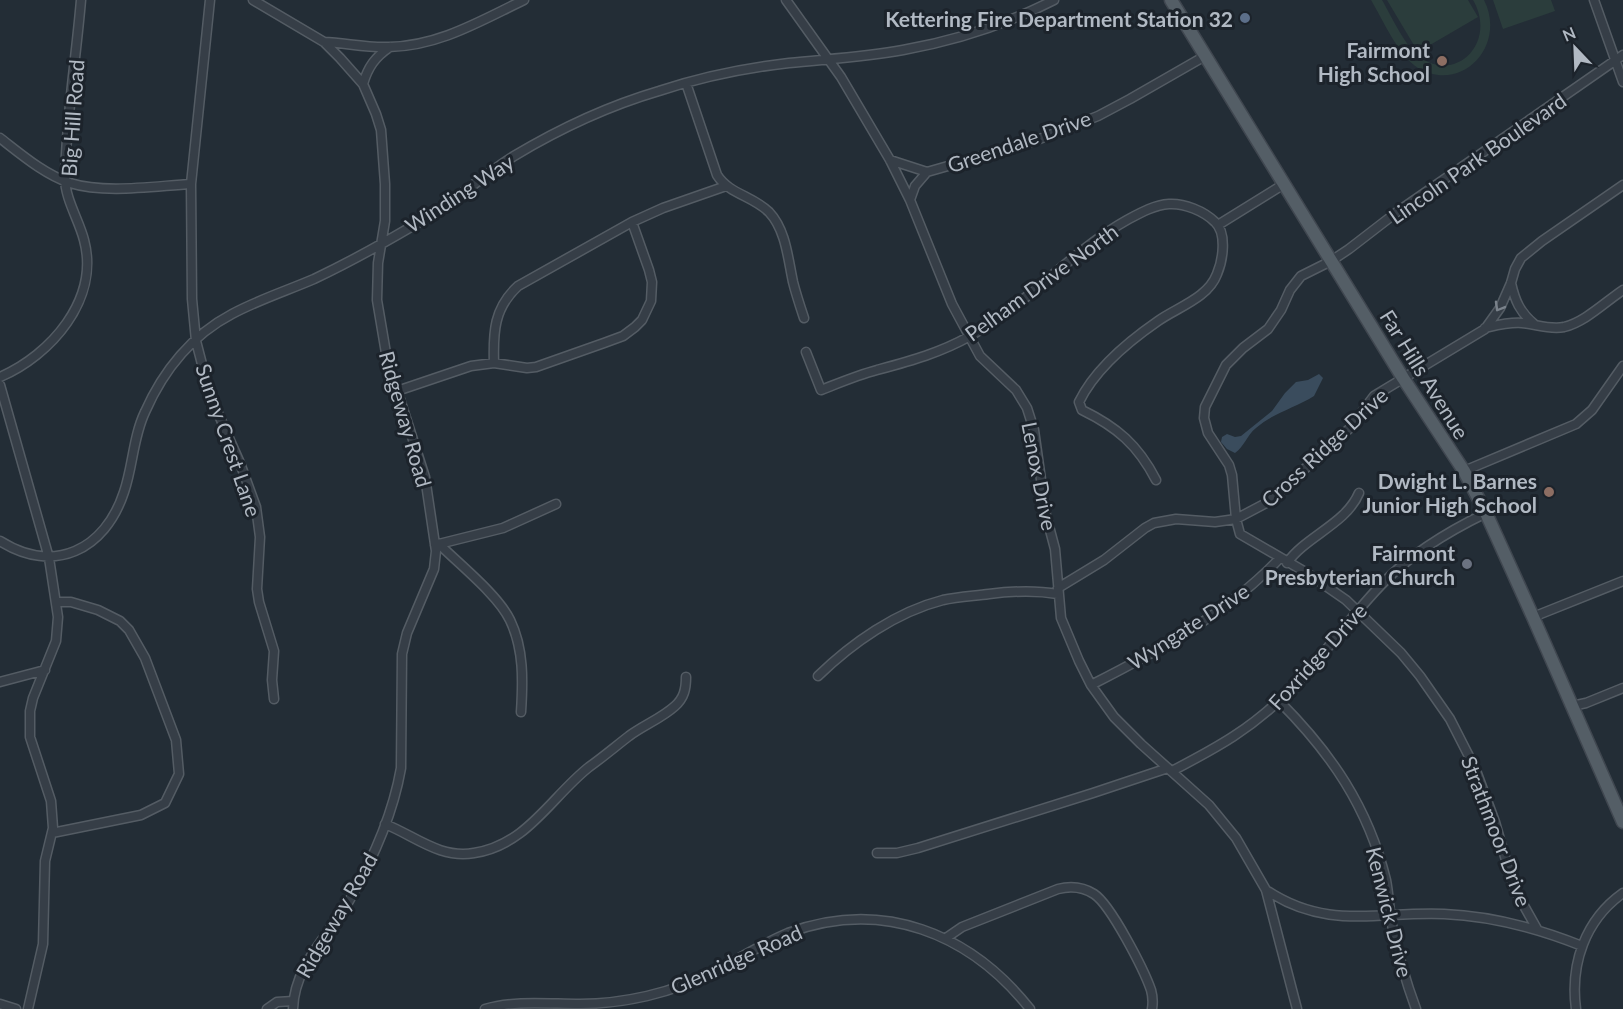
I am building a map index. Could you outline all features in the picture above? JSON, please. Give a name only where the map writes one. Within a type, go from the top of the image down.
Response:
[{"type":"main road","name":"Far Hills Avenue","points":[[1171,0],[1403,378],[1464,471],[1486,513],[1572,706],[1618,799],[1623,822]]},
{"type":"street","name":"Big Hill Road","points":[[0,377],[28,362],[52,342],[71,315],[83,287],[86,273],[86,249],[65,181],[69,112],[81,0]]},
{"type":"street","name":"Sunny Crest Lane","points":[[210,0],[191,184],[190,270],[196,341],[210,395],[240,463],[256,507],[260,537],[257,589],[262,614],[273,641],[274,699]]},
{"type":"street","name":"Ridgeway Road","points":[[253,0],[324,42],[363,84],[376,114],[383,142],[385,184],[377,300],[387,359],[421,460],[437,545],[434,569],[405,640],[402,654],[401,768],[385,824],[349,901],[298,978],[293,1005]]},
{"type":"street","points":[[324,42],[390,47],[418,44],[446,37],[524,0]]},
{"type":"street","name":"Lenox Drive","points":[[786,0],[829,59],[890,160],[952,304],[980,356],[1016,390],[1028,408],[1034,430],[1046,515],[1054,549],[1062,622],[1091,685],[1114,717],[1135,739],[1209,805],[1236,838],[1266,890],[1297,1009]]},
{"type":"street","name":"Winding Way","points":[[0,541],[22,553],[50,558],[64,555],[88,544],[105,528],[114,515],[126,488],[144,412],[164,375],[217,322],[313,279],[382,243],[432,214],[481,178],[546,138],[610,108],[686,83],[756,68],[904,50],[940,42],[1009,20],[1054,0]]},
{"type":"street","points":[[1594,0],[1619,58],[1623,82]]},
{"type":"street","points":[[363,84],[366,73],[375,58],[390,47]]},
{"type":"street","name":"Greendale Drive","points":[[890,160],[927,172],[994,154],[1065,130],[1130,99],[1205,56]]},
{"type":"street","name":"Lincoln Park Boulevard","points":[[1236,519],[1232,475],[1225,456],[1206,427],[1204,418],[1205,407],[1226,365],[1243,348],[1268,329],[1281,310],[1295,282],[1301,276],[1331,261],[1376,230],[1397,212],[1619,58]]},
{"type":"street","points":[[686,83],[717,175],[726,186],[756,202],[767,211],[778,226],[804,318]]},
{"type":"street","points":[[0,138],[33,164],[65,181],[79,185],[110,188],[191,184]]},
{"type":"street","name":"Greendale Drive","points":[[909,200],[915,186],[927,172]]},
{"type":"street","points":[[1156,480],[1123,434],[1082,410],[1079,406],[1081,398],[1118,354],[1158,321],[1208,288],[1218,273],[1221,261],[1222,234],[1218,225],[1284,184]]},
{"type":"street","points":[[1485,328],[1500,308],[1517,264],[1530,250],[1623,185]]},
{"type":"street","points":[[494,363],[494,326],[501,306],[518,286],[632,222],[663,208],[726,186]]},
{"type":"street","name":"Pelham Drive North","points":[[806,352],[821,390],[855,376],[931,356],[970,337],[1009,311],[1095,240],[1156,206],[1176,204],[1199,211],[1218,225]]},
{"type":"street","points":[[397,391],[471,366],[494,363],[527,368],[536,367],[614,340],[635,327],[642,320],[651,301],[652,282],[632,222]]},
{"type":"street","points":[[1511,283],[1514,300],[1534,325]]},
{"type":"street","points":[[1485,328],[1510,323],[1554,328],[1572,324],[1623,290]]},
{"type":"street","name":"Cross Ridge Drive","points":[[1236,519],[1256,510],[1278,495],[1350,428],[1369,400],[1485,328]]},
{"type":"street","points":[[1464,471],[1576,424],[1592,410],[1623,366]]},
{"type":"street","points":[[0,385],[50,558],[58,602],[56,640],[33,698],[29,725],[34,750],[51,801],[52,833],[45,861],[43,944],[28,1009]]},
{"type":"street","name":"Wyngate Drive","points":[[1091,685],[1186,632],[1295,553],[1351,508],[1359,493]]},
{"type":"street","points":[[437,545],[503,528],[556,504]]},
{"type":"street","name":"Foxridge Drive","points":[[878,853],[897,854],[1170,770],[1243,731],[1279,701],[1330,647],[1383,583],[1421,550],[1486,513]]},
{"type":"street","points":[[818,676],[834,660],[869,635],[904,615],[925,607],[955,598],[1014,591],[1058,591],[1154,523],[1176,519],[1210,522],[1236,519],[1240,534],[1284,561]]},
{"type":"street","points":[[437,545],[484,589],[509,618],[521,660],[523,689],[521,712]]},
{"type":"street","name":"Strathmoor Drive","points":[[1284,561],[1329,587],[1358,611],[1401,653],[1420,676],[1458,735],[1486,795],[1514,888],[1537,929]]},
{"type":"street","points":[[1533,617],[1623,581]]},
{"type":"street","points":[[52,833],[141,815],[165,803],[179,774],[176,740],[144,658],[129,630],[120,621],[98,610],[71,602],[58,602]]},
{"type":"street","points":[[0,682],[45,670]]},
{"type":"street","points":[[385,824],[419,842],[448,853],[473,854],[499,846],[524,831],[560,793],[588,768],[629,736],[676,706],[685,693],[686,677]]},
{"type":"street","points":[[1572,706],[1586,703],[1623,688]]},
{"type":"street","name":"Kenwick Drive","points":[[1279,701],[1321,746],[1356,800],[1380,858],[1399,956],[1416,1009]]},
{"type":"street","points":[[946,938],[962,927],[1058,889],[1067,887],[1087,891],[1095,895],[1109,911],[1142,970],[1152,996],[1152,1009]]},
{"type":"street","points":[[1266,890],[1290,904],[1322,914],[1359,918],[1415,914],[1462,915],[1499,920],[1537,929],[1582,946]]},
{"type":"street","points":[[1576,1009],[1575,976],[1582,946],[1598,916],[1623,893]]},
{"type":"street","name":"Glenridge Road","points":[[485,1009],[503,1004],[525,1007],[608,1002],[649,995],[698,979],[787,934],[825,923],[874,920],[922,929],[961,946],[999,973],[1030,1009]]},
{"type":"street","points":[[267,1009],[277,1002],[293,1005]]},
{"type":"street","points":[[0,1004],[16,1009]]},
{"type":"shaded area","points":[[1371,0],[1382,0],[1404,39],[1415,53],[1435,64],[1448,65],[1470,54],[1477,43],[1480,30],[1479,15],[1473,0],[1484,0],[1490,17],[1490,33],[1485,48],[1476,61],[1464,70],[1450,75],[1434,74],[1418,68],[1404,55]]},
{"type":"shaded area","points":[[1387,0],[1468,0],[1478,17],[1418,52]]},
{"type":"shaded area","points":[[1493,0],[1551,0],[1555,11],[1503,29]]},
{"type":"water","points":[[1319,374],[1323,378],[1314,396],[1263,423],[1253,431],[1235,453],[1221,442],[1222,437],[1227,434],[1235,437],[1241,436],[1272,411],[1296,382],[1308,380]]},
{"type":"place","name":"Kettering Fire Department Station 32","points":[[1245,18]]},
{"type":"place","name":"Fairmont High School","points":[[1442,61]]},
{"type":"place","name":"Dwight L. Barnes Junior High School","points":[[1549,492]]},
{"type":"place","name":"Fairmont Presbyterian Church","points":[[1467,564]]}]
